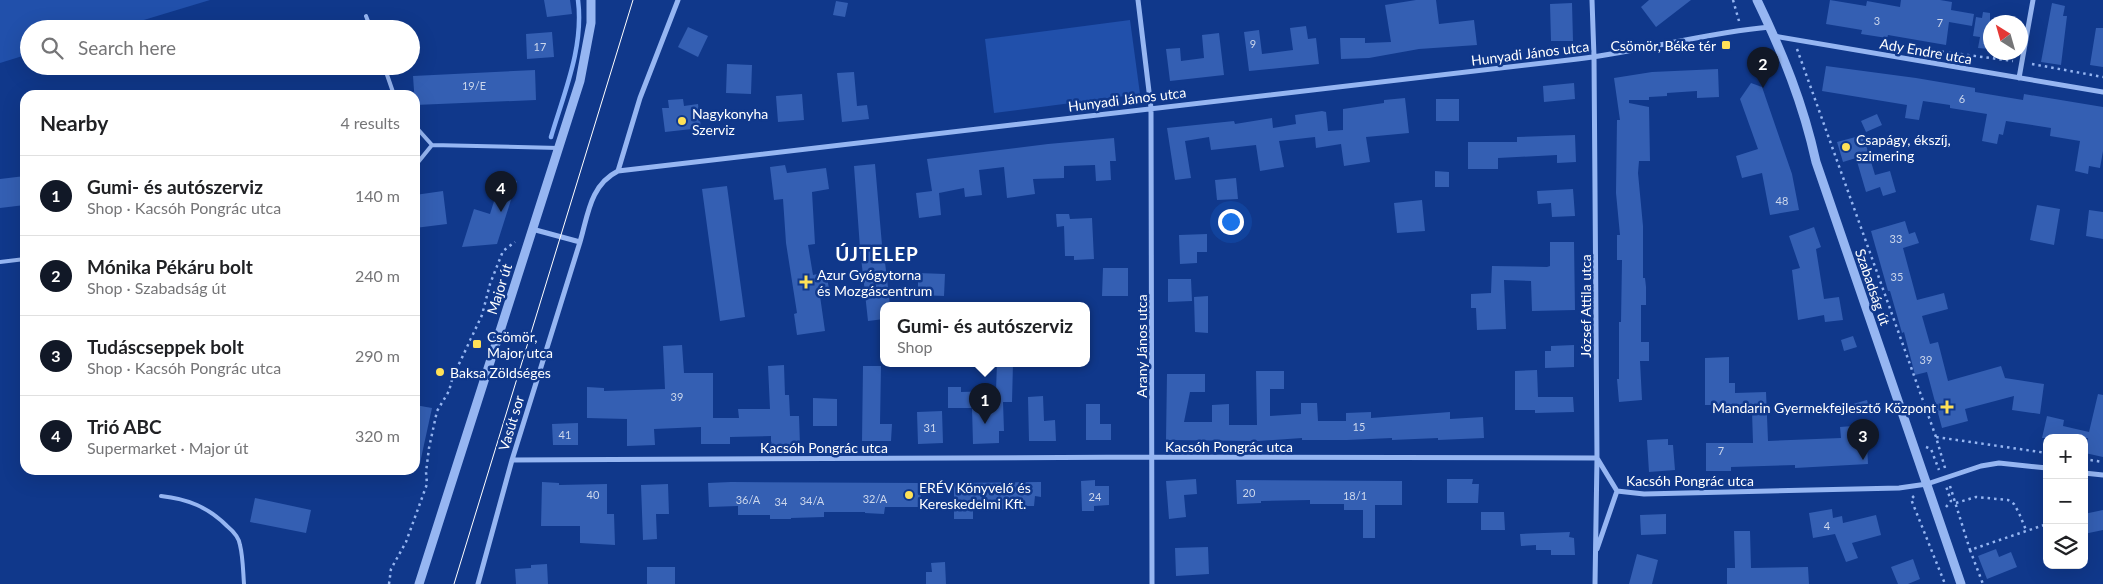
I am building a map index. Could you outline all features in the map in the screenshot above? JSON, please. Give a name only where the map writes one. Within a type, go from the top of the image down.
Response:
[{"type":"street","name":"Major út","points":[[419,584],[580,81],[591,23],[591,0]]},
{"type":"street","points":[[618,172],[640,98],[678,0]]},
{"type":"street","name":"Arany János utca","points":[[1138,0],[1151,108],[1152,584]]},
{"type":"street","name":"József Attila utca","points":[[1592,0],[1597,458],[1595,584]]},
{"type":"street","name":"Szabadság út","points":[[1757,0],[1786,62],[1806,119],[1816,162],[1961,584]]},
{"type":"street","points":[[2019,78],[2033,0]]},
{"type":"street","name":"Hunyadi János utca","points":[[580,242],[596,189],[608,176],[618,172],[1594,57],[1741,30],[1770,27]]},
{"type":"street","name":"Ady Endre utca","points":[[1774,36],[2103,92]]},
{"type":"street","points":[[532,229],[580,242]]},
{"type":"street","name":"Vasút sor","points":[[478,584],[512,460],[580,242]]},
{"type":"street","name":"Kacsóh Pongrác utca","points":[[512,460],[1152,457],[1597,458],[1617,491],[1644,494],[1899,488],[1927,484],[1980,466],[1999,463],[2043,468]]},
{"type":"street","points":[[2088,473],[2103,475]]},
{"type":"street","name":"József Attila utca","points":[[1596,555],[1617,491]]},
{"type":"lane","points":[[366,16],[367,20]]},
{"type":"lane","points":[[387,75],[392,90]]},
{"type":"lane","points":[[420,132],[432,145],[559,148]]},
{"type":"lane","points":[[420,160],[432,145]]},
{"type":"lane","points":[[0,262],[20,260]]},
{"type":"lane","points":[[161,496],[179,498],[199,504],[212,512],[235,533],[240,543],[244,584]]},
{"type":"path","points":[[1733,0],[1741,30]]},
{"type":"path","points":[[1794,40],[1936,437],[1970,550],[1983,584]]},
{"type":"path","points":[[1918,49],[2022,62],[2103,78]]},
{"type":"path","points":[[389,584],[391,569],[406,542],[427,484],[428,456],[437,411],[449,391],[454,372],[482,316],[490,284],[503,251],[532,229]]},
{"type":"path","points":[[1936,437],[2043,452]]},
{"type":"path","points":[[2088,460],[2103,462]]},
{"type":"path","points":[[1927,484],[1911,499],[1945,584]]},
{"type":"path","points":[[1956,503],[1976,497],[2008,500],[2014,504],[2019,512],[2026,530]]},
{"type":"path","points":[[1970,550],[2043,525]]},
{"type":"shaded area","points":[[0,0],[210,0],[144,20],[20,20],[20,57],[0,63]]},
{"type":"shaded area","points":[[1130,20],[1140,94],[994,113],[985,39]]},
{"type":"building","points":[[544,0],[570,0],[572,14],[547,17]]},
{"type":"building","points":[[1416,0],[1436,0],[1439,24],[1474,20],[1477,45],[1419,49],[1369,58],[1341,59],[1340,38],[1365,38],[1365,43],[1391,42],[1385,5]]},
{"type":"building","points":[[1649,0],[1691,0],[1656,27],[1641,7]]},
{"type":"building","points":[[1830,0],[1866,6],[1867,1],[1900,7],[1901,0],[1940,0],[1952,2],[1951,10],[1974,14],[1972,26],[1949,22],[1946,45],[1888,35],[1887,38],[1861,34],[1862,30],[1826,24]]},
{"type":"building","points":[[836,1],[848,3],[845,17],[833,15]]},
{"type":"building","points":[[1572,3],[1573,41],[1551,41],[1550,4]]},
{"type":"building","points":[[2052,3],[2065,6],[2063,16],[2067,16],[2061,65],[2041,62]]},
{"type":"building","points":[[1983,12],[1990,13],[1990,15],[1983,15],[1983,48],[1978,48],[1980,37],[1973,36],[1976,17],[1982,18]]},
{"type":"building","points":[[1306,26],[1308,39],[1316,38],[1319,64],[1249,71],[1244,32],[1259,30],[1262,54],[1293,50],[1290,28]]},
{"type":"building","points":[[688,27],[708,36],[698,57],[678,47]]},
{"type":"building","points":[[2096,28],[2103,28],[2103,67],[2090,65]]},
{"type":"building","points":[[552,32],[554,57],[527,59],[526,34]]},
{"type":"building","points":[[1219,33],[1224,75],[1170,81],[1166,49],[1180,48],[1181,61],[1204,58],[1202,35]]},
{"type":"building","points":[[727,64],[752,65],[751,94],[726,93]]},
{"type":"building","points":[[1826,66],[1975,88],[1975,92],[2023,100],[2024,94],[2103,107],[2103,151],[2100,168],[2089,166],[2088,174],[2075,171],[2080,141],[2050,136],[2051,128],[2006,121],[2003,135],[1999,134],[1997,144],[1982,141],[1987,114],[1923,101],[1919,120],[1905,118],[1907,105],[1822,91]]},
{"type":"building","points":[[1718,69],[1719,97],[1697,98],[1697,91],[1667,93],[1667,96],[1649,97],[1649,100],[1629,100],[1629,103],[1649,107],[1650,161],[1639,161],[1638,173],[1643,226],[1643,278],[1645,278],[1646,287],[1646,305],[1641,305],[1641,342],[1649,342],[1649,361],[1640,361],[1642,400],[1619,402],[1617,379],[1619,379],[1622,260],[1617,260],[1617,235],[1620,235],[1616,193],[1617,120],[1620,120],[1614,78],[1652,72]]},
{"type":"building","points":[[535,70],[536,100],[420,105],[420,90],[414,90],[413,76]]},
{"type":"building","points":[[854,72],[857,106],[867,105],[869,119],[842,122],[837,73]]},
{"type":"building","points":[[1574,83],[1575,99],[1544,102],[1543,86]]},
{"type":"building","points":[[1751,83],[1762,87],[1792,174],[1799,210],[1770,215],[1762,173],[1742,178],[1736,156],[1758,149],[1740,99]]},
{"type":"building","points":[[802,94],[804,120],[778,122],[776,96]]},
{"type":"building","points":[[1405,98],[1409,133],[1366,137],[1370,162],[1344,166],[1341,144],[1316,148],[1315,137],[1279,141],[1284,167],[1260,171],[1256,145],[1211,150],[1209,137],[1185,141],[1191,178],[1175,180],[1167,128],[1234,121],[1235,124],[1272,118],[1273,128],[1296,124],[1295,115],[1322,111],[1326,112],[1328,131],[1343,130],[1343,109],[1384,103],[1384,100]]},
{"type":"building","points":[[683,99],[684,106],[698,104],[701,128],[665,132],[662,108],[669,108],[668,100]]},
{"type":"building","points":[[1436,99],[1459,99],[1459,121],[1436,121]]},
{"type":"building","points":[[1877,114],[1882,125],[1866,132],[1861,121]]},
{"type":"building","points":[[1575,135],[1576,162],[1557,163],[1557,155],[1498,158],[1498,169],[1468,169],[1468,142],[1517,142],[1517,137]]},
{"type":"building","points":[[1863,135],[1875,175],[1890,171],[1896,192],[1883,196],[1880,187],[1866,192],[1856,158],[1843,162],[1837,142]]},
{"type":"building","points":[[1114,138],[1116,161],[1110,161],[1111,180],[1096,181],[1095,165],[1064,166],[1064,178],[1033,179],[1035,194],[1007,198],[1004,167],[979,170],[982,195],[965,197],[964,188],[939,193],[941,215],[919,218],[916,193],[932,191],[927,159]]},
{"type":"building","points":[[875,164],[882,245],[890,302],[880,302],[880,320],[868,321],[854,166]]},
{"type":"building","points":[[785,165],[787,173],[826,168],[829,189],[812,192],[815,244],[808,245],[813,275],[826,272],[830,294],[820,296],[825,331],[797,335],[794,314],[797,313],[786,243],[783,199],[774,200],[770,167]]},
{"type":"building","points":[[1435,171],[1449,172],[1449,187],[1435,187]]},
{"type":"building","points":[[502,176],[517,181],[497,244],[462,247],[474,209],[490,214]]},
{"type":"building","points":[[20,177],[20,206],[0,208],[0,179]]},
{"type":"building","points":[[1236,178],[1238,199],[1217,200],[1215,180]]},
{"type":"building","points":[[727,186],[745,317],[720,321],[702,189]]},
{"type":"building","points":[[1573,189],[1575,216],[1552,217],[1551,203],[1538,204],[1537,191]]},
{"type":"building","points":[[443,191],[447,224],[420,227],[420,194]]},
{"type":"building","points":[[1422,200],[1425,231],[1397,233],[1394,203]]},
{"type":"building","points":[[2037,205],[2060,209],[2054,245],[2030,240]]},
{"type":"building","points":[[2089,210],[2103,212],[2103,239],[2086,236]]},
{"type":"building","points":[[1056,214],[1069,214],[1070,219],[1092,218],[1094,259],[1074,260],[1074,256],[1065,256],[1064,226],[1057,227]]},
{"type":"building","points":[[1905,221],[1909,234],[1915,232],[1919,243],[1903,248],[1917,300],[1944,293],[1948,309],[1922,316],[1930,344],[1938,342],[1948,381],[2001,366],[2005,378],[2044,384],[2040,414],[2012,410],[2014,396],[1965,409],[1968,421],[1942,428],[1927,372],[1915,375],[1904,332],[1902,333],[1890,291],[1888,291],[1871,231]]},
{"type":"building","points":[[1814,227],[1821,247],[1816,249],[1824,299],[1839,297],[1843,320],[1825,322],[1824,315],[1798,320],[1792,270],[1800,268],[1789,236]]},
{"type":"building","points":[[1207,234],[1207,252],[1197,252],[1197,263],[1180,264],[1179,235]]},
{"type":"building","points":[[1550,242],[1574,242],[1575,310],[1532,311],[1531,281],[1504,280],[1506,329],[1477,330],[1476,308],[1471,308],[1471,294],[1491,293],[1492,266],[1550,266]]},
{"type":"building","points":[[1103,268],[1128,268],[1128,296],[1102,296]]},
{"type":"building","points":[[918,273],[945,274],[944,296],[918,295]]},
{"type":"building","points":[[1168,279],[1191,279],[1192,301],[1168,302]]},
{"type":"building","points":[[1208,296],[1208,333],[1195,332],[1194,297]]},
{"type":"building","points":[[1853,336],[1857,347],[1844,351],[1841,340]]},
{"type":"building","points":[[682,345],[684,373],[713,373],[713,418],[739,418],[738,409],[770,409],[768,366],[784,365],[785,395],[789,395],[790,416],[799,416],[800,445],[771,446],[771,436],[730,437],[730,444],[701,444],[701,427],[654,429],[655,445],[627,446],[627,419],[587,418],[587,387],[604,388],[604,391],[665,389],[663,346]]},
{"type":"building","points":[[1574,345],[1574,367],[1545,368],[1545,351],[1551,351],[1551,346]]},
{"type":"building","points":[[1729,357],[1729,383],[1735,383],[1735,393],[1766,392],[1768,441],[1841,438],[1840,427],[1866,425],[1868,464],[1795,468],[1795,465],[1731,467],[1731,471],[1706,471],[1706,443],[1753,443],[1752,411],[1721,411],[1721,405],[1705,405],[1705,358]]},
{"type":"building","points":[[863,366],[880,366],[880,424],[892,424],[891,441],[862,441]]},
{"type":"building","points":[[997,367],[1013,367],[1012,402],[1003,402],[1004,431],[999,431],[999,443],[973,444],[972,408],[948,408],[948,387],[961,387],[961,392],[996,391]]},
{"type":"building","points":[[1537,370],[1538,397],[1573,397],[1574,412],[1535,413],[1535,410],[1515,410],[1515,371]]},
{"type":"building","points":[[1256,371],[1284,371],[1284,389],[1270,389],[1270,416],[1301,414],[1301,403],[1317,403],[1318,421],[1346,421],[1346,413],[1371,412],[1371,418],[1450,412],[1450,419],[1483,417],[1484,438],[1438,440],[1438,438],[1392,440],[1392,438],[1302,440],[1302,438],[1258,441],[1166,440],[1167,374],[1205,374],[1205,392],[1190,392],[1184,422],[1212,422],[1212,405],[1229,404],[1229,425],[1257,425]]},
{"type":"building","points":[[2098,394],[2103,395],[2103,457],[2088,454],[2088,434],[2043,434],[2042,438],[2047,416],[2064,420],[2063,426],[2089,432]]},
{"type":"building","points":[[1043,396],[1044,421],[1055,420],[1056,441],[1029,441],[1028,397]]},
{"type":"building","points":[[813,398],[837,399],[837,426],[813,426]]},
{"type":"building","points":[[1867,400],[1870,411],[1857,415],[1853,404]]},
{"type":"building","points":[[1086,404],[1100,404],[1100,424],[1111,424],[1111,440],[1086,440]]},
{"type":"building","points":[[420,406],[432,408],[420,463]]},
{"type":"building","points":[[942,411],[943,443],[918,444],[917,412]]},
{"type":"building","points":[[578,423],[578,445],[553,445],[552,424]]},
{"type":"building","points":[[1668,439],[1668,445],[1673,445],[1675,470],[1649,472],[1647,440]]},
{"type":"building","points":[[1196,479],[1197,494],[1184,495],[1186,517],[1169,519],[1166,481]]},
{"type":"building","points":[[1447,479],[1473,479],[1472,484],[1479,484],[1478,503],[1447,503]]},
{"type":"building","points":[[1095,480],[1095,486],[1109,486],[1109,505],[1094,506],[1094,511],[1082,511],[1081,481]]},
{"type":"building","points":[[1236,480],[1402,481],[1402,505],[1375,505],[1375,538],[1363,538],[1363,510],[1344,510],[1344,504],[1310,504],[1310,500],[1261,501],[1261,503],[1237,504]]},
{"type":"building","points":[[542,482],[559,483],[559,485],[607,484],[607,514],[614,514],[615,545],[580,543],[580,526],[541,526]]},
{"type":"building","points":[[1041,482],[1041,497],[1035,496],[1034,506],[1009,506],[1009,510],[973,509],[973,519],[954,519],[954,483]]},
{"type":"building","points":[[708,483],[921,483],[921,503],[918,503],[918,507],[885,507],[884,514],[824,512],[824,517],[791,519],[770,519],[770,515],[738,515],[738,506],[709,507]]},
{"type":"building","points":[[668,484],[669,514],[656,514],[657,539],[643,540],[641,485]]},
{"type":"building","points":[[255,498],[311,510],[306,533],[250,522]]},
{"type":"building","points":[[1832,509],[1833,518],[1842,516],[1843,523],[1876,515],[1881,535],[1852,543],[1858,558],[1846,562],[1835,534],[1813,538],[1809,513]]},
{"type":"building","points":[[2103,510],[2103,530],[2088,533],[2088,513]]},
{"type":"building","points":[[1481,512],[1504,512],[1505,530],[1481,530]]},
{"type":"building","points":[[1666,514],[1666,534],[1641,535],[1640,515]]},
{"type":"building","points":[[1734,531],[1750,531],[1751,568],[1808,567],[1809,584],[1727,584],[1727,568],[1735,568]]},
{"type":"building","points":[[1570,532],[1569,537],[1574,538],[1575,555],[1551,555],[1551,550],[1536,550],[1536,545],[1521,546],[1520,534]]},
{"type":"building","points":[[1208,547],[1209,574],[1176,576],[1175,548]]},
{"type":"building","points":[[1996,549],[1999,557],[2011,552],[2017,567],[1987,579],[1978,556]]},
{"type":"building","points":[[1637,554],[1658,560],[1652,584],[1629,584]]},
{"type":"building","points":[[1913,559],[1920,579],[1908,584],[1898,584],[1891,567]]},
{"type":"building","points":[[945,562],[946,584],[926,584],[926,572],[932,572],[931,563]]},
{"type":"building","points":[[547,564],[548,584],[516,584],[515,569]]},
{"type":"building","points":[[647,567],[675,567],[675,584],[647,584]]},
{"type":"waterway","points":[[551,137],[576,52],[579,18],[578,0]]},
{"type":"tram line","points":[[454,584],[633,0]]},
{"type":"place","name":"Csömör, Béke tér","points":[[1726,45]]},
{"type":"place","name":"Mónika Pékáru bolt","points":[[1763,88]]},
{"type":"place","name":"Nagykonyha Szerviz","points":[[682,121]]},
{"type":"place","name":"Csapágy, ékszíj, szimering","points":[[1846,147]]},
{"type":"place","name":"Trió ABC","points":[[501,212]]},
{"type":"place","name":"Azur Gyógytorna és Mozgáscentrum","points":[[806,282]]},
{"type":"place","name":"Csömör, Major utca","points":[[477,344]]},
{"type":"place","name":"Baksa Zöldséges","points":[[440,372]]},
{"type":"place","name":"Mandarin Gyermekfejlesztő Központ","points":[[1947,407]]},
{"type":"place","name":"Gumi- és autószerviz","points":[[985,424]]},
{"type":"place","name":"Tudáscseppek bolt","points":[[1863,460]]},
{"type":"place","name":"ERÉV Könyvelő és Kereskedelmi Kft.","points":[[909,495]]},
{"type":"district","name":"ÚJTELEP","points":[[877,253]]}]
